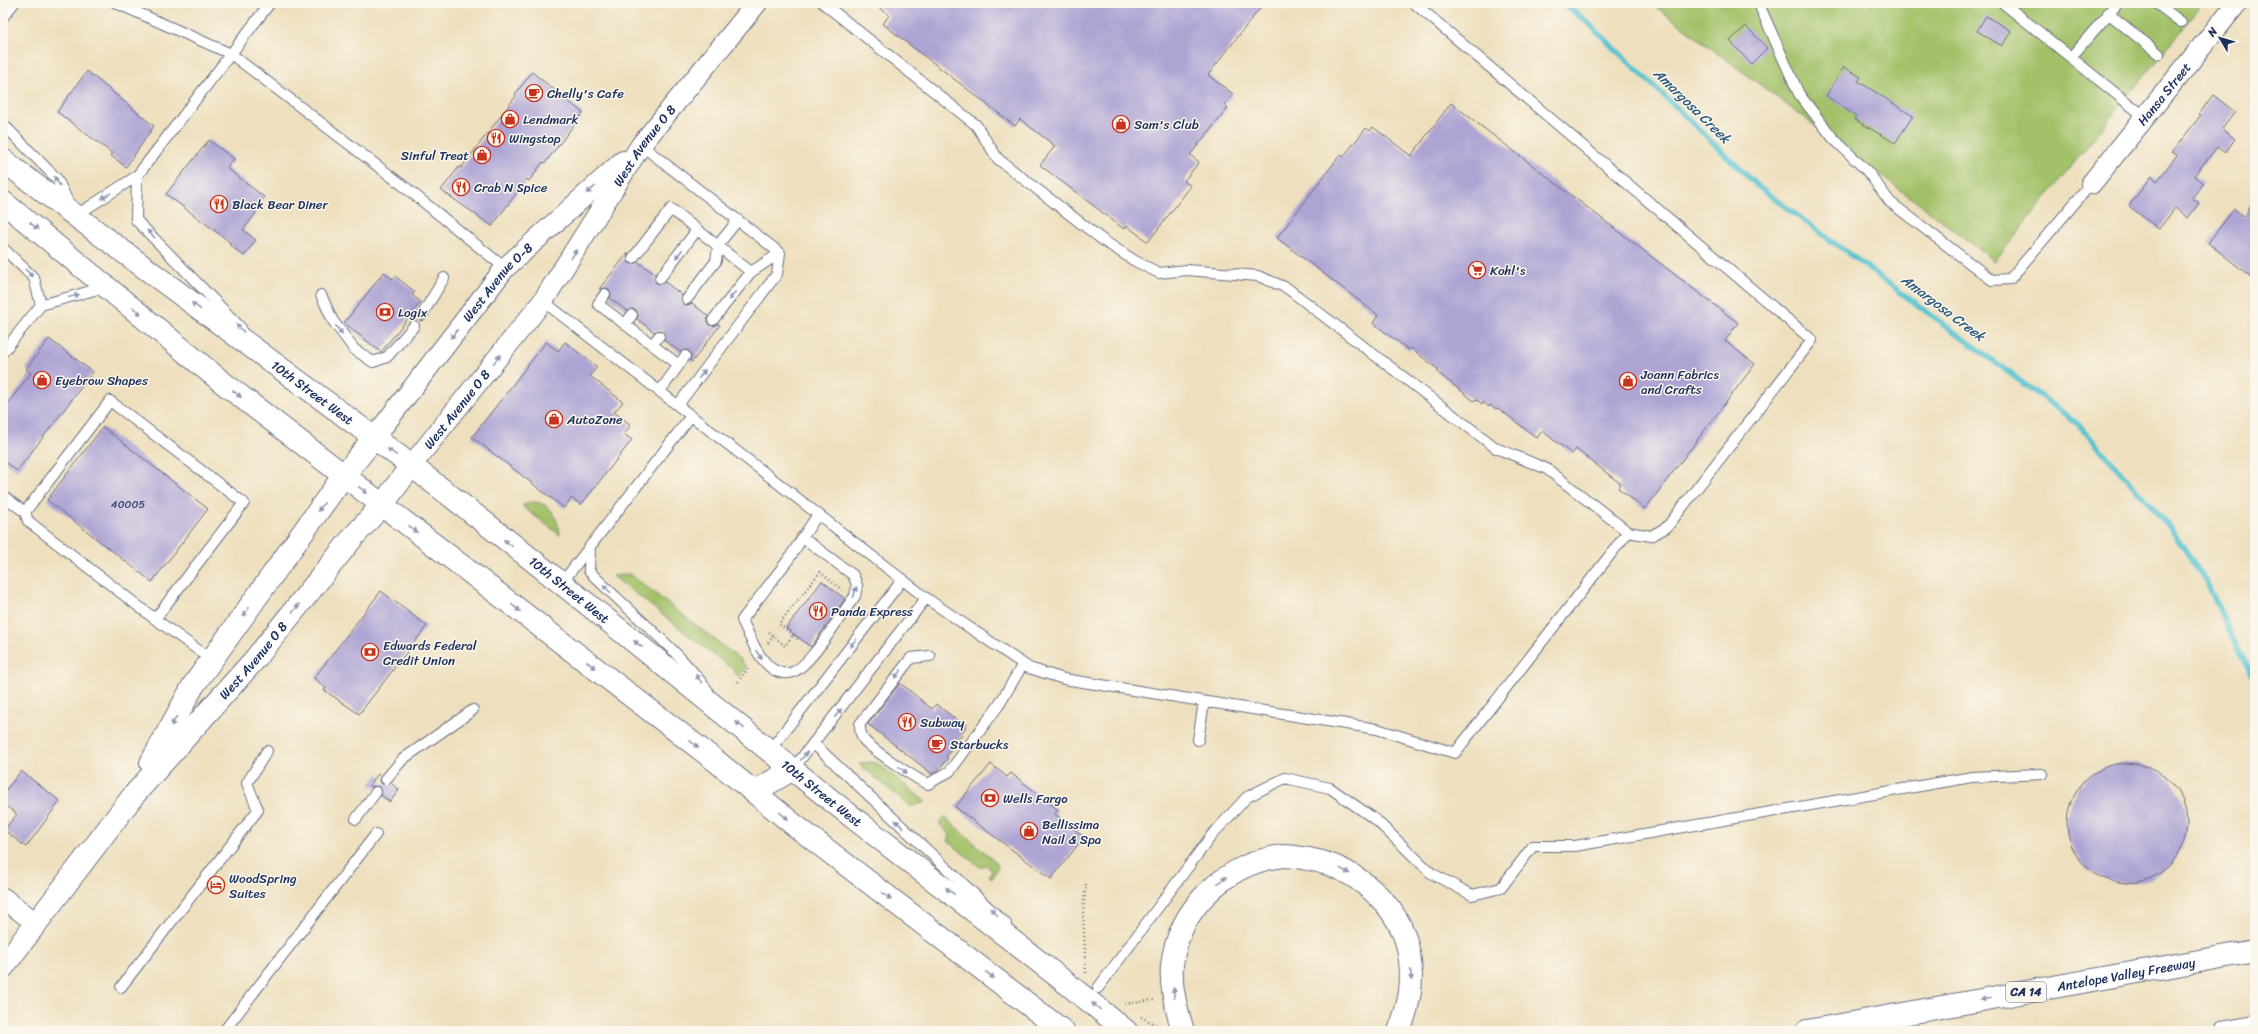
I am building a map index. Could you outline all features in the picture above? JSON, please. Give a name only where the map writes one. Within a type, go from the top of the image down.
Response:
[{"type":"main road","name":"10th Street West","points":[[3,160],[75,216],[411,466],[722,711],[793,769],[1051,970],[1130,1022]]},
{"type":"main road","points":[[3,202],[222,382],[383,504],[1064,1031]]},
{"type":"main road","name":"West Avenue O 8","points":[[133,796],[193,686],[344,475],[374,438]]},
{"type":"main road","name":"West Avenue O 8","points":[[3,967],[133,796],[256,658],[354,536],[383,504],[411,466]]},
{"type":"main road","points":[[754,792],[770,750]]},
{"type":"main road","points":[[754,792],[793,769]]},
{"type":"main road","points":[[1175,1030],[1172,966],[1178,936],[1192,911],[1208,891],[1229,875],[1251,864],[1284,856],[1312,859],[1336,866],[1355,877],[1372,890],[1400,928],[1409,953],[1411,981],[1408,1006],[1399,1031]]},
{"type":"main road","name":"Antelope Valley Freeway","points":[[1807,1031],[2250,952]]},
{"type":"main road","points":[[2226,1031],[2255,1026]]},
{"type":"street","name":"West Avenue O 8","points":[[411,466],[543,301],[641,145],[757,3]]},
{"type":"street","name":"Hansa Street","points":[[2091,184],[2237,3]]},
{"type":"street","name":"West Avenue O-8","points":[[374,438],[505,268],[641,145]]},
{"type":"street","points":[[3,898],[36,924]]},
{"type":"lane","points":[[3,17],[14,3]]},
{"type":"lane","points":[[116,3],[231,54],[402,185],[505,268]]},
{"type":"lane","points":[[3,124],[57,179],[75,216],[137,176],[270,3]]},
{"type":"lane","points":[[823,3],[976,125],[998,159],[1104,241],[1135,261],[1159,273],[1187,270],[1258,276],[1287,288],[1496,448],[1547,468],[1628,532],[1652,536],[1667,527],[1812,340],[1414,3]]},
{"type":"lane","points":[[1762,3],[1761,9],[1798,94],[1833,138],[1868,172],[1890,202],[1992,280],[2010,279],[2091,184]]},
{"type":"lane","points":[[2003,3],[2145,117]]},
{"type":"lane","points":[[2071,57],[2118,3]]},
{"type":"lane","points":[[2156,3],[2181,22]]},
{"type":"lane","points":[[2108,13],[2159,54]]},
{"type":"lane","points":[[641,145],[780,253]]},
{"type":"lane","points":[[137,176],[136,220],[277,366]]},
{"type":"lane","points":[[633,258],[671,209],[751,272]]},
{"type":"lane","points":[[687,299],[716,261],[718,245],[738,220]]},
{"type":"lane","points":[[660,278],[697,230]]},
{"type":"lane","points":[[3,248],[34,278],[40,305]]},
{"type":"lane","points":[[713,320],[751,272],[780,253]]},
{"type":"lane","points":[[678,405],[777,274],[780,253]]},
{"type":"lane","points":[[422,315],[444,278]]},
{"type":"lane","points":[[3,352],[40,305],[107,286]]},
{"type":"lane","points":[[606,294],[598,304],[679,365]]},
{"type":"lane","points":[[321,295],[333,321],[354,349],[373,362],[387,357],[414,326]]},
{"type":"lane","points":[[543,301],[926,598],[1023,664],[1064,679],[1377,729],[1455,753],[1628,532]]},
{"type":"lane","points":[[625,324],[632,315]]},
{"type":"lane","points":[[652,345],[659,336]]},
{"type":"lane","points":[[660,391],[685,356]]},
{"type":"lane","points":[[25,512],[110,401],[244,503],[155,619]]},
{"type":"lane","points":[[561,584],[692,416]]},
{"type":"lane","points":[[3,496],[25,512],[28,521],[155,619],[212,660]]},
{"type":"lane","points":[[802,537],[852,575],[857,585],[854,596],[805,663],[792,673],[781,674],[770,668],[759,655],[742,620],[818,514]]},
{"type":"lane","points":[[590,546],[589,571],[617,600],[691,668],[722,711]]},
{"type":"lane","points":[[770,750],[902,579]]},
{"type":"lane","points":[[793,769],[814,744],[926,598]]},
{"type":"lane","points":[[930,656],[911,658],[860,724],[859,728],[864,740],[915,779],[928,784],[950,771],[999,705],[1023,664]]},
{"type":"lane","points":[[1198,740],[1204,702]]},
{"type":"lane","points":[[386,780],[403,758],[473,710]]},
{"type":"lane","points":[[814,744],[985,903],[1051,970]]},
{"type":"lane","points":[[121,987],[258,810],[247,783],[267,751]]},
{"type":"lane","points":[[1098,988],[1212,835],[1247,797],[1285,778],[1330,788],[1376,820],[1431,873],[1472,896],[1501,888],[1533,846],[1575,846],[1972,777],[2042,774]]},
{"type":"lane","points":[[356,819],[376,792]]},
{"type":"lane","points":[[224,1031],[376,834]]},
{"type":"path","points":[[800,641],[778,624],[820,572],[844,591]]},
{"type":"path","points":[[769,632],[785,646],[793,635]]},
{"type":"path","points":[[1081,973],[1086,978],[1083,912],[1086,882]]},
{"type":"path","points":[[1128,1008],[1122,1004],[1141,1003],[1156,999]]},
{"type":"path","points":[[1130,1022],[1175,1030]]},
{"type":"green space","points":[[1651,3],[2203,3],[1995,261]]},
{"type":"green space","points":[[531,502],[544,504],[552,512],[560,535],[522,506]]},
{"type":"green space","points":[[630,574],[741,660],[746,667],[739,677],[732,669],[613,576]]},
{"type":"green space","points":[[869,762],[879,764],[926,802],[911,807],[859,764]]},
{"type":"green space","points":[[945,817],[996,862],[998,867],[992,878],[989,876],[992,870],[986,865],[981,868],[948,841],[950,835],[939,824]]},
{"type":"building","name":"Sam's Club","points":[[873,3],[1264,3],[1208,75],[1233,94],[1224,105],[1228,108],[1190,155],[1199,162],[1184,181],[1191,186],[1148,242],[1127,226],[1124,229],[1040,165],[1055,146],[1020,119],[1015,126],[883,24],[889,15]]},
{"type":"building","points":[[1986,16],[2011,31],[2002,46],[1977,31]]},
{"type":"building","points":[[1746,26],[1767,48],[1751,64],[1730,41]]},
{"type":"building","points":[[1844,67],[1861,77],[1858,81],[1913,116],[1895,143],[1854,119],[1856,116],[1826,96]]},
{"type":"building","points":[[87,71],[154,126],[126,167],[110,155],[112,153],[57,112]]},
{"type":"building","points":[[532,72],[583,113],[545,163],[543,162],[529,181],[527,179],[492,226],[441,190],[459,167],[461,168],[516,96],[515,94]]},
{"type":"building","points":[[2213,95],[2235,112],[2222,129],[2235,139],[2225,153],[2217,147],[2194,176],[2204,183],[2192,198],[2199,203],[2188,218],[2175,208],[2159,229],[2129,206],[2152,176],[2157,181],[2177,155],[2172,152],[2201,115],[2199,114]]},
{"type":"building","points":[[1451,103],[1738,323],[1725,341],[1755,364],[1645,509],[1618,488],[1621,484],[1576,449],[1572,454],[1542,431],[1537,438],[1498,408],[1496,409],[1490,405],[1489,407],[1476,399],[1474,401],[1437,372],[1439,370],[1411,348],[1409,350],[1373,323],[1378,315],[1277,238],[1340,155],[1343,157],[1366,128],[1370,131],[1373,127],[1411,156]]},
{"type":"building","name":"Black Bear Diner","points":[[209,140],[234,159],[227,168],[264,197],[253,210],[256,213],[243,230],[256,240],[244,256],[229,244],[230,242],[166,194]]},
{"type":"building","points":[[2255,196],[2255,280],[2208,243],[2234,209],[2245,217]]},
{"type":"building","points":[[628,253],[629,263],[633,264],[638,262],[655,274],[656,283],[660,284],[665,282],[682,295],[683,304],[687,305],[692,303],[708,316],[707,322],[709,325],[720,325],[692,362],[690,360],[691,356],[689,351],[685,350],[680,352],[664,340],[663,331],[660,330],[654,332],[637,319],[638,316],[636,310],[632,309],[627,311],[610,298],[611,294],[609,289],[599,289]]},
{"type":"building","name":"Logix","points":[[384,272],[392,279],[395,276],[415,292],[412,295],[421,302],[381,352],[344,323]]},
{"type":"building","points":[[49,339],[93,372],[17,471],[3,460],[3,410],[31,373],[26,369]]},
{"type":"building","name":"AutoZone","points":[[546,342],[558,351],[565,342],[597,367],[590,376],[623,402],[614,412],[631,425],[624,434],[632,440],[581,505],[572,498],[564,508],[472,437]]},
{"type":"building","points":[[103,427],[208,509],[152,582],[47,500]]},
{"type":"building","name":"Panda Express","points":[[822,581],[845,599],[811,647],[786,628]]},
{"type":"building","name":"Edwards Federal Credit Union","points":[[381,591],[427,626],[359,714],[324,690],[326,688],[314,678]]},
{"type":"building","points":[[900,683],[932,709],[936,704],[966,727],[961,733],[963,734],[946,757],[948,758],[938,770],[932,774],[868,724]]},
{"type":"building","points":[[2127,763],[2139,764],[2150,768],[2160,773],[2169,781],[2177,790],[2182,800],[2186,811],[2186,835],[2182,846],[2177,856],[2169,865],[2160,873],[2150,878],[2139,882],[2127,883],[2115,882],[2104,878],[2094,873],[2085,865],[2077,856],[2072,846],[2068,835],[2067,823],[2068,811],[2072,800],[2077,790],[2085,781],[2094,773],[2104,768],[2115,764]]},
{"type":"building","points":[[991,764],[1007,777],[1011,773],[1058,810],[1055,814],[1084,837],[1051,879],[955,807]]},
{"type":"building","points":[[21,771],[60,801],[26,847],[4,830],[17,814],[3,804],[3,794]]},
{"type":"building","points":[[378,774],[381,776],[380,781],[382,784],[391,783],[399,790],[390,802],[381,795],[380,787],[369,786]]},
{"type":"waterway","name":"Amargosa Creek","points":[[1562,3],[1585,20],[1760,188],[2078,424],[2168,525],[2206,581],[2240,654],[2255,678]]},
{"type":"place","name":"Chelly's Cafe","points":[[534,93]]},
{"type":"place","name":"Lendmark","points":[[510,119]]},
{"type":"place","name":"Sam's Club","points":[[1121,124]]},
{"type":"place","name":"Wingstop","points":[[496,138]]},
{"type":"place","name":"Sinful Treat","points":[[482,155]]},
{"type":"place","name":"Crab N Spice","points":[[461,187]]},
{"type":"place","name":"Black Bear Diner","points":[[219,204]]},
{"type":"place","name":"Kohl's","points":[[1477,270]]},
{"type":"place","name":"Logix","points":[[385,312]]},
{"type":"place","name":"Eyebrow Shapes","points":[[42,380]]},
{"type":"place","name":"Joann Fabrics and Crafts","points":[[1628,381]]},
{"type":"place","name":"AutoZone","points":[[554,419]]},
{"type":"place","name":"Panda Express","points":[[818,611]]},
{"type":"place","name":"Edwards Federal Credit Union","points":[[370,652]]},
{"type":"place","name":"Subway","points":[[907,722]]},
{"type":"place","name":"Starbucks","points":[[937,744]]},
{"type":"place","name":"Wells Fargo","points":[[990,798]]},
{"type":"place","name":"Bellissima Nail & Spa","points":[[1029,831]]},
{"type":"place","name":"WoodSpring Suites","points":[[216,885]]}]
